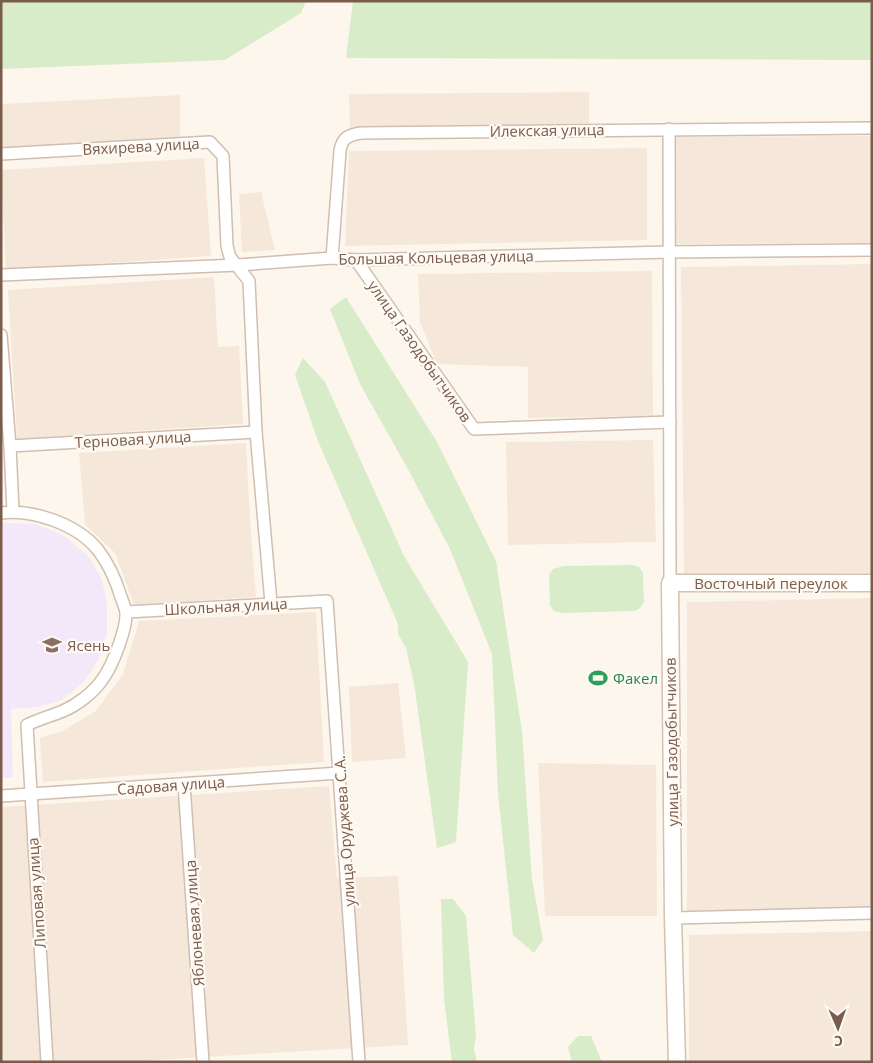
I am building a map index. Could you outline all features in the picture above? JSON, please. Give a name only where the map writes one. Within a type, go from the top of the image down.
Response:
[{"type":"street","name":"Илекская улица","points":[[332,258],[341,143],[352,134],[872,128]]},
{"type":"street","name":"улица Газодобытчиков","points":[[669,129],[670,583],[673,918],[677,1062]]},
{"type":"street","name":"Вяхирева улица","points":[[1,154],[210,142],[222,156],[227,246],[230,257],[238,265]]},
{"type":"street","name":"Большая Кольцевая улица","points":[[1,275],[238,265],[332,258],[356,260],[669,252],[872,250]]},
{"type":"street","name":"улица Газодобытчиков","points":[[356,260],[474,429],[670,422]]},
{"type":"street","points":[[238,265],[249,281],[256,432],[271,603]]},
{"type":"street","points":[[1,335],[2,366],[10,446],[7,512],[23,512],[45,517],[74,529],[97,549],[114,576],[126,612]]},
{"type":"street","name":"Терновая улица","points":[[10,446],[256,432]]},
{"type":"street","name":"Восточный переулок","points":[[670,583],[872,583]]},
{"type":"street","name":"Школьная улица","points":[[126,612],[327,601]]},
{"type":"street","name":"улица Оруджева С.А.","points":[[327,601],[360,1062]]},
{"type":"street","name":"Липовая улица","points":[[47,1062],[27,724],[64,711],[85,698],[102,681],[120,640],[126,612]]},
{"type":"street","name":"Садовая улица","points":[[1,796],[340,773]]},
{"type":"street","name":"Яблоневая улица","points":[[184,784],[203,1062]]},
{"type":"street","points":[[673,918],[872,913]]},
{"type":"shaded area","points":[[589,92],[589,124],[350,127],[349,94]]},
{"type":"shaded area","points":[[180,95],[180,138],[1,149],[1,104]]},
{"type":"shaded area","points":[[872,136],[872,243],[673,244],[674,137]]},
{"type":"shaded area","points":[[647,148],[647,240],[345,246],[349,151]]},
{"type":"shaded area","points":[[204,158],[211,256],[6,270],[1,170]]},
{"type":"shaded area","points":[[261,192],[275,250],[242,252],[239,194]]},
{"type":"shaded area","points":[[872,264],[872,573],[684,574],[681,267]]},
{"type":"shaded area","points":[[652,271],[653,416],[528,418],[528,367],[437,364],[420,322],[418,274]]},
{"type":"shaded area","points":[[214,277],[218,347],[239,346],[243,424],[17,439],[8,290]]},
{"type":"shaded area","points":[[653,440],[656,542],[508,545],[506,442]]},
{"type":"shaded area","points":[[246,443],[256,597],[134,605],[115,553],[85,524],[79,453]]},
{"type":"shaded area","name":"Ясень","points":[[1,524],[35,524],[63,535],[89,557],[102,580],[107,604],[107,633],[99,658],[85,681],[62,700],[38,707],[11,709],[13,777],[1,778]]},
{"type":"shaded area","points":[[872,598],[872,907],[687,911],[687,602]]},
{"type":"shaded area","points":[[316,612],[324,762],[43,782],[40,738],[62,731],[96,711],[123,674],[139,621]]},
{"type":"shaded area","points":[[398,683],[406,758],[352,762],[349,687]]},
{"type":"shaded area","points":[[538,763],[656,765],[657,916],[545,916]]},
{"type":"shaded area","points":[[329,786],[337,878],[398,876],[408,1045],[120,1062],[1,1062],[1,807]]},
{"type":"shaded area","points":[[872,931],[872,1062],[689,1062],[689,935]]},
{"type":"green space","points":[[1,1],[306,1],[301,13],[225,60],[1,69]]},
{"type":"green space","points":[[353,1],[872,1],[872,60],[346,58]]},
{"type":"green space","points":[[346,297],[437,442],[496,561],[522,732],[532,879],[543,940],[534,953],[513,935],[498,793],[492,654],[450,549],[360,384],[330,309]]},
{"type":"green space","points":[[303,358],[325,382],[404,556],[468,662],[456,842],[437,848],[414,683],[406,648],[398,634],[398,624],[318,441],[295,375]]},
{"type":"green space","points":[[632,565],[639,567],[643,573],[644,602],[639,609],[634,611],[561,613],[554,611],[550,605],[549,575],[553,569],[564,566]]},
{"type":"green space","points":[[441,899],[453,899],[466,916],[476,1035],[474,1050],[477,1062],[452,1062],[444,999]]},
{"type":"green space","points":[[578,1036],[591,1036],[602,1062],[572,1062],[568,1047]]},
{"type":"place","name":"Ясень","points":[[52,645]]},
{"type":"place","name":"Факел","points":[[598,678]]}]
